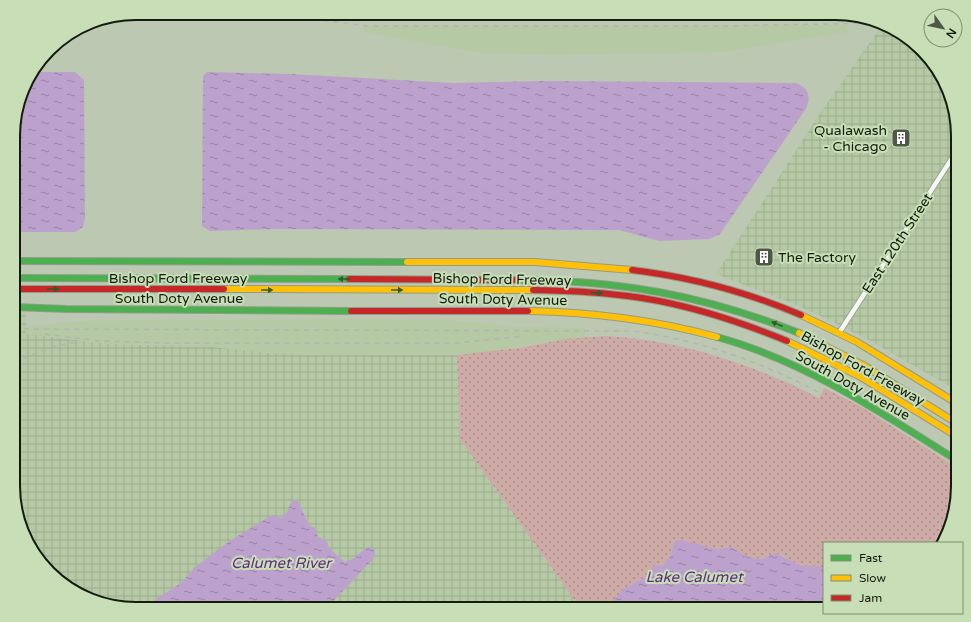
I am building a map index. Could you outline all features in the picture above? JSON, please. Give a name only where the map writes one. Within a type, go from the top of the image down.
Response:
[{"type":"main road","points":[[20,261],[535,262],[611,266],[664,273],[734,290],[788,309],[839,333],[951,400]]},
{"type":"main road","name":"Bishop Ford Freeway","points":[[20,278],[542,280],[597,282],[646,288],[720,305],[757,317],[813,339],[873,371],[951,420]]},
{"type":"main road","name":"Bishop Ford Freeway","points":[[20,289],[512,290],[581,292],[659,301],[716,314],[790,341],[867,381],[951,433]]},
{"type":"main road","name":"South Doty Avenue","points":[[20,307],[66,309],[560,312],[645,319],[710,334],[750,347],[793,364],[841,389],[951,456]]},
{"type":"street","name":"East 120th Street","points":[[839,333],[951,160]]},
{"type":"shaded area","points":[[847,25],[848,32],[723,52],[555,55],[482,53],[364,32],[364,27],[688,27]]},
{"type":"shaded area","points":[[879,29],[893,36],[917,54],[935,78],[942,92],[949,114],[951,129],[951,387],[869,340],[825,318],[794,304],[716,274],[821,112]]},
{"type":"shaded area","points":[[20,311],[26,311],[26,334],[107,344],[211,347],[269,353],[310,355],[457,355],[460,439],[576,602],[333,602],[374,558],[363,550],[350,561],[345,562],[330,549],[326,540],[318,537],[315,528],[309,525],[298,501],[281,518],[247,532],[228,542],[195,567],[181,583],[151,602],[129,602],[99,596],[85,590],[66,578],[54,568],[36,544],[24,516],[21,501]]},
{"type":"shaded area","points":[[341,319],[445,320],[517,327],[585,328],[585,337],[478,353],[331,355],[269,353],[188,346],[107,344],[26,334],[26,327],[81,321]]},
{"type":"shaded area","points":[[606,336],[634,338],[689,348],[742,364],[819,398],[824,388],[860,406],[951,464],[951,493],[949,508],[939,537],[936,542],[823,542],[823,567],[801,565],[780,554],[757,559],[745,556],[732,547],[715,549],[682,541],[675,541],[670,556],[664,564],[653,567],[646,577],[623,589],[612,602],[576,602],[460,439],[457,355],[526,347],[564,339]]},
{"type":"water","points":[[40,72],[75,72],[84,80],[85,218],[83,227],[75,232],[20,232],[21,121],[26,99]]},
{"type":"water","points":[[207,72],[290,74],[453,83],[544,81],[796,83],[804,88],[809,98],[805,110],[720,234],[709,239],[659,241],[619,230],[275,229],[210,231],[202,226],[203,76]]},
{"type":"water","name":"Calumet River","points":[[292,500],[298,501],[309,525],[315,528],[318,537],[326,540],[330,549],[345,562],[369,547],[374,549],[374,558],[333,602],[151,602],[181,583],[195,567],[228,542],[270,516],[275,515],[281,518],[287,512]]},
{"type":"water","name":"Lake Calumet","points":[[682,540],[715,549],[732,547],[745,556],[757,559],[765,558],[776,553],[800,565],[823,567],[823,602],[612,602],[623,589],[646,577],[653,567],[664,564],[670,556],[675,541]]},
{"type":"railway","points":[[320,20],[368,26],[719,26],[862,23]]},
{"type":"railway","points":[[20,329],[631,331],[680,340],[728,353],[775,371],[820,393]]},
{"type":"railway","points":[[45,334],[100,341],[165,343],[457,343],[524,336]]},
{"type":"railway","points":[[20,360],[50,347],[78,342]]},
{"type":"traffic: fast","points":[[20,261],[407,262]]},
{"type":"traffic: fast","points":[[20,278],[349,279]]},
{"type":"traffic: fast","points":[[515,280],[589,283],[660,292],[729,309],[799,333]]},
{"type":"traffic: fast","points":[[20,307],[66,309],[351,311]]},
{"type":"traffic: fast","points":[[717,337],[750,347],[812,374],[872,407],[951,457]]},
{"type":"traffic: slow","points":[[407,262],[535,262],[632,270]]},
{"type":"traffic: slow","points":[[224,289],[533,290]]},
{"type":"traffic: slow","points":[[528,311],[576,313],[623,318],[670,326],[717,337]]},
{"type":"traffic: slow","points":[[801,315],[857,342],[951,400]]},
{"type":"traffic: slow","points":[[799,333],[865,366],[951,420]]},
{"type":"traffic: slow","points":[[787,341],[861,377],[951,433]]},
{"type":"traffic: jam","points":[[632,270],[718,286],[760,299],[801,315]]},
{"type":"traffic: jam","points":[[349,279],[515,280]]},
{"type":"traffic: jam","points":[[20,289],[224,289]]},
{"type":"traffic: jam","points":[[533,290],[601,293],[661,301],[716,315],[787,341]]},
{"type":"traffic: jam","points":[[351,311],[528,311]]},
{"type":"place","name":"Qualawash - Chicago","points":[[901,138]]},
{"type":"place","name":"The Factory","points":[[764,257]]}]
